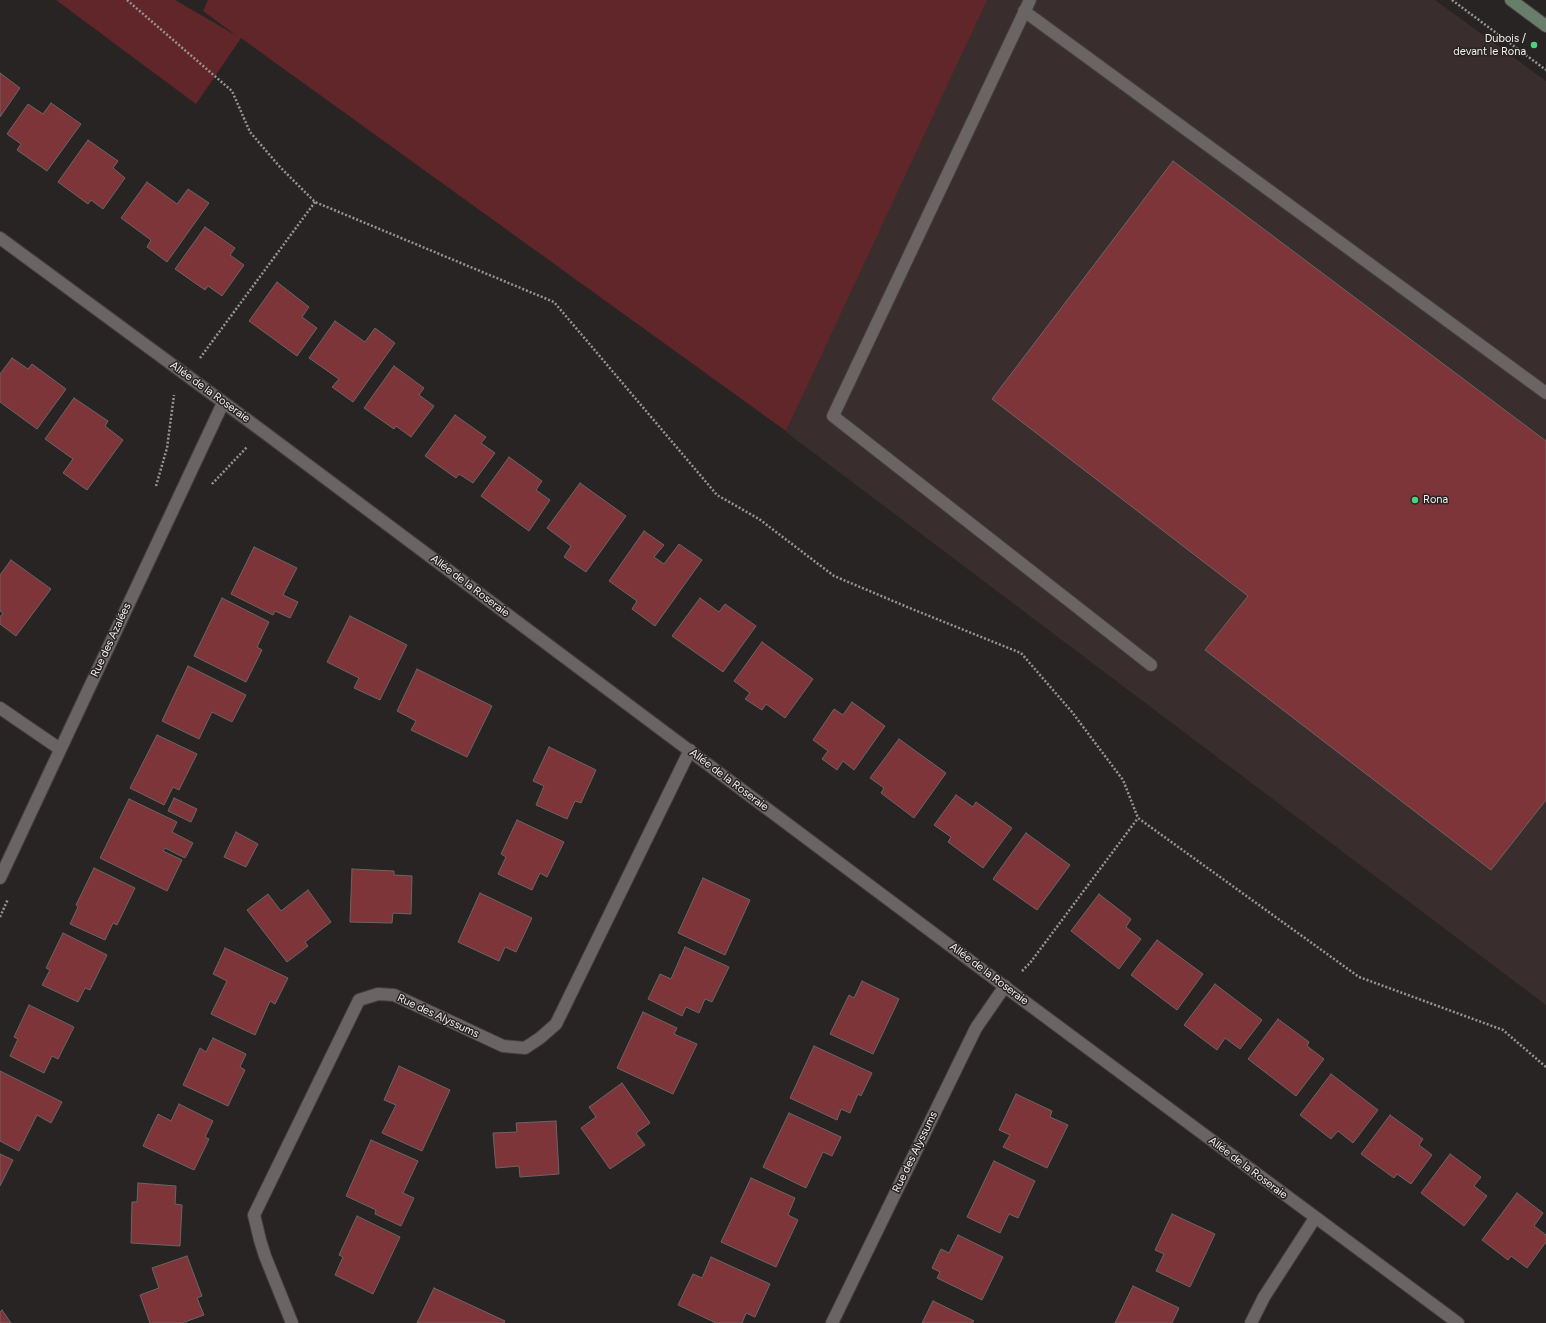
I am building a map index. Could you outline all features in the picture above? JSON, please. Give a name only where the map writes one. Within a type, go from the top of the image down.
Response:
[{"type":"street","points":[[1030,0],[833,416],[1151,665]]},
{"type":"street","points":[[1511,0],[1546,26]]},
{"type":"street","points":[[1024,11],[1546,393]]},
{"type":"street","name":"Allée de la Roseraie","points":[[0,238],[1458,1323]]},
{"type":"street","name":"Rue des Azalées","points":[[0,878],[223,403]]},
{"type":"street","points":[[0,708],[60,749]]},
{"type":"street","name":"Rue des Alyssums","points":[[292,1323],[263,1250],[254,1215],[359,1000],[378,994],[394,995],[503,1046],[525,1048],[540,1038],[556,1024],[690,750]]},
{"type":"street","name":"Rue des Alyssums","points":[[832,1323],[976,1028],[1005,986]]},
{"type":"street","points":[[1251,1323],[1264,1297],[1315,1218]]},
{"type":"path","points":[[127,0],[232,91],[250,132],[280,168],[315,202],[554,302],[718,495],[759,518],[834,576],[1021,653],[1072,712],[1123,780],[1138,818],[1359,977],[1503,1030],[1546,1067]]},
{"type":"path","points":[[1452,0],[1546,70]]},
{"type":"path","points":[[198,362],[315,202]]},
{"type":"path","points":[[154,491],[167,448],[174,394]]},
{"type":"path","points":[[1005,986],[1030,963],[1138,818]]},
{"type":"shaded area","points":[[56,0],[175,0],[237,36],[203,11],[208,0],[987,0],[786,431],[241,38],[196,104]]},
{"type":"shaded area","points":[[972,0],[1435,0],[1546,81],[1546,1005],[786,432]]},
{"type":"building","points":[[0,73],[20,88],[0,117]]},
{"type":"building","points":[[51,103],[81,124],[47,171],[17,150],[21,144],[7,134],[28,104],[43,114]]},
{"type":"building","points":[[88,140],[118,161],[113,168],[125,178],[103,209],[91,200],[88,204],[58,182]]},
{"type":"building","points":[[1173,161],[1546,441],[1546,800],[1491,870],[1205,650],[1248,596],[992,399]]},
{"type":"building","points":[[147,182],[177,204],[188,189],[209,203],[167,262],[147,247],[151,240],[121,218]]},
{"type":"building","points":[[205,227],[235,248],[230,255],[244,265],[222,296],[208,286],[205,290],[175,269]]},
{"type":"building","points":[[277,282],[309,307],[302,317],[317,328],[297,356],[249,321]]},
{"type":"building","points":[[335,321],[365,342],[375,328],[395,343],[353,402],[332,387],[339,379],[309,358]]},
{"type":"building","points":[[12,358],[28,369],[32,364],[66,389],[37,429],[0,402],[0,374]]},
{"type":"building","points":[[394,366],[424,388],[419,395],[434,406],[411,437],[396,426],[394,429],[364,408]]},
{"type":"building","points":[[74,398],[108,421],[105,426],[123,440],[87,490],[63,473],[73,459],[45,439]]},
{"type":"building","points":[[455,415],[486,437],[481,443],[495,453],[473,483],[459,474],[456,478],[425,456]]},
{"type":"building","points":[[509,457],[542,481],[536,490],[550,500],[529,531],[481,496]]},
{"type":"building","points":[[580,483],[626,516],[586,572],[564,557],[571,546],[547,528]]},
{"type":"building","points":[[644,531],[664,545],[654,557],[664,564],[679,544],[702,560],[655,626],[632,609],[637,601],[609,581]]},
{"type":"building","points":[[254,547],[297,568],[283,595],[298,602],[290,618],[275,611],[273,615],[231,594]]},
{"type":"building","points":[[11,560],[51,589],[16,636],[0,624],[0,617],[3,613],[0,611],[0,575]]},
{"type":"building","points":[[222,598],[269,622],[257,647],[262,650],[246,682],[194,656]]},
{"type":"building","points":[[700,598],[719,612],[725,604],[756,626],[723,672],[672,636]]},
{"type":"building","points":[[350,616],[407,645],[380,700],[354,688],[359,678],[327,662]]},
{"type":"building","points":[[762,642],[813,679],[785,718],[766,704],[762,710],[745,699],[750,693],[734,681]]},
{"type":"building","points":[[188,666],[246,695],[232,722],[212,712],[199,739],[162,721]]},
{"type":"building","points":[[417,669],[492,706],[467,757],[411,730],[416,721],[397,711]]},
{"type":"building","points":[[852,702],[885,726],[854,770],[843,761],[837,770],[822,759],[828,751],[813,740],[834,709],[843,715]]},
{"type":"building","points":[[157,735],[197,754],[179,790],[173,787],[164,805],[130,788]]},
{"type":"building","points":[[899,739],[946,773],[914,818],[881,793],[884,788],[870,778]]},
{"type":"building","points":[[549,747],[596,770],[581,803],[575,801],[567,819],[536,805],[544,786],[533,781]]},
{"type":"building","points":[[956,795],[973,807],[976,802],[1012,828],[983,868],[948,842],[951,837],[934,825]]},
{"type":"building","points":[[174,798],[197,809],[191,822],[168,811]]},
{"type":"building","points":[[129,799],[177,822],[172,832],[193,843],[185,858],[165,848],[163,851],[182,860],[167,891],[100,858]]},
{"type":"building","points":[[517,820],[564,842],[547,877],[540,873],[532,890],[498,874],[506,857],[501,854]]},
{"type":"building","points":[[236,832],[258,844],[246,867],[224,857]]},
{"type":"building","points":[[1026,833],[1070,865],[1037,910],[993,879]]},
{"type":"building","points":[[94,868],[135,888],[117,925],[113,923],[105,940],[70,924],[78,907],[76,905]]},
{"type":"building","points":[[352,869],[394,871],[394,875],[412,876],[411,914],[393,913],[392,923],[350,922]]},
{"type":"building","points":[[703,878],[750,900],[725,955],[678,933]]},
{"type":"building","points":[[308,890],[331,922],[305,942],[308,946],[287,962],[247,910],[268,894],[281,911]]},
{"type":"building","points":[[480,893],[532,918],[516,952],[505,947],[499,961],[458,942]]},
{"type":"building","points":[[1099,894],[1131,919],[1126,927],[1141,939],[1119,969],[1071,931]]},
{"type":"building","points":[[63,933],[107,955],[90,990],[85,988],[78,1002],[42,985],[50,970],[46,968]]},
{"type":"building","points":[[1157,940],[1203,974],[1177,1010],[1131,975]]},
{"type":"building","points":[[685,947],[729,967],[712,1002],[705,999],[699,1013],[686,1007],[682,1016],[648,999],[660,974],[671,979]]},
{"type":"building","points":[[225,948],[288,978],[275,1004],[270,1001],[255,1035],[211,1014],[227,981],[213,974]]},
{"type":"building","points":[[862,981],[899,999],[873,1054],[830,1034],[849,995],[854,998]]},
{"type":"building","points":[[1215,984],[1262,1020],[1240,1049],[1225,1038],[1217,1050],[1184,1025]]},
{"type":"building","points":[[29,1005],[74,1027],[58,1059],[52,1056],[44,1073],[10,1056],[18,1039],[14,1037]]},
{"type":"building","points":[[643,1012],[677,1028],[674,1034],[697,1044],[673,1094],[617,1068]]},
{"type":"building","points":[[1278,1019],[1309,1042],[1307,1046],[1324,1059],[1296,1096],[1248,1059]]},
{"type":"building","points":[[213,1038],[246,1054],[240,1067],[245,1070],[228,1106],[183,1085],[200,1048],[206,1052]]},
{"type":"building","points":[[814,1046],[872,1073],[861,1096],[858,1094],[850,1113],[841,1109],[837,1120],[790,1098]]},
{"type":"building","points":[[399,1066],[450,1090],[422,1151],[382,1133],[396,1105],[384,1100]]},
{"type":"building","points":[[0,1071],[62,1102],[51,1123],[37,1115],[19,1151],[0,1141]]},
{"type":"building","points":[[1331,1074],[1378,1110],[1353,1143],[1338,1131],[1331,1139],[1300,1115]]},
{"type":"building","points":[[622,1083],[650,1123],[636,1133],[645,1145],[610,1169],[581,1128],[596,1117],[589,1107]]},
{"type":"building","points":[[1016,1094],[1052,1111],[1050,1117],[1068,1125],[1047,1168],[1003,1147],[1010,1135],[999,1130]]},
{"type":"building","points":[[179,1104],[213,1121],[205,1137],[209,1139],[194,1170],[143,1146],[158,1114],[171,1121]]},
{"type":"building","points":[[789,1113],[841,1137],[832,1156],[823,1152],[806,1188],[763,1167]]},
{"type":"building","points":[[1390,1115],[1423,1139],[1419,1145],[1432,1155],[1411,1184],[1397,1174],[1394,1178],[1361,1154]]},
{"type":"building","points":[[556,1121],[559,1174],[520,1177],[519,1166],[496,1168],[493,1133],[517,1132],[516,1123]]},
{"type":"building","points":[[371,1140],[418,1161],[403,1193],[414,1198],[401,1226],[375,1214],[376,1210],[346,1196]]},
{"type":"building","points":[[0,1154],[13,1160],[0,1186]]},
{"type":"building","points":[[1450,1154],[1481,1177],[1474,1186],[1487,1196],[1464,1226],[1421,1193]]},
{"type":"building","points":[[994,1161],[1035,1181],[1018,1218],[1009,1214],[1000,1233],[967,1217]]},
{"type":"building","points":[[751,1178],[795,1198],[788,1215],[798,1220],[776,1267],[721,1242]]},
{"type":"building","points":[[138,1183],[176,1186],[175,1204],[182,1205],[180,1246],[131,1243],[132,1202],[137,1202]]},
{"type":"building","points":[[1517,1193],[1543,1213],[1534,1226],[1546,1235],[1546,1242],[1527,1268],[1511,1256],[1508,1260],[1482,1240]]},
{"type":"building","points":[[1172,1214],[1215,1234],[1190,1287],[1156,1271],[1164,1254],[1155,1250]]},
{"type":"building","points":[[357,1216],[400,1237],[373,1294],[335,1275],[343,1257],[339,1255]]},
{"type":"building","points":[[958,1235],[1003,1257],[982,1300],[937,1278],[940,1272],[932,1268],[941,1249],[949,1253]]},
{"type":"building","points":[[187,1256],[202,1296],[197,1298],[204,1315],[182,1323],[150,1323],[140,1295],[159,1288],[152,1268]]},
{"type":"building","points":[[711,1257],[770,1284],[755,1317],[746,1313],[742,1323],[716,1323],[678,1305],[693,1274],[702,1278]]},
{"type":"building","points":[[1133,1286],[1179,1308],[1172,1323],[1115,1323]]},
{"type":"building","points":[[434,1288],[505,1321],[504,1323],[417,1323]]},
{"type":"building","points":[[933,1301],[974,1321],[972,1323],[922,1323]]},
{"type":"building","points":[[2,1310],[11,1323],[0,1323],[0,1312]]},
{"type":"place","name":"Dubois / devant le Rona","points":[[1534,45]]},
{"type":"place","name":"Rona","points":[[1415,500]]}]
